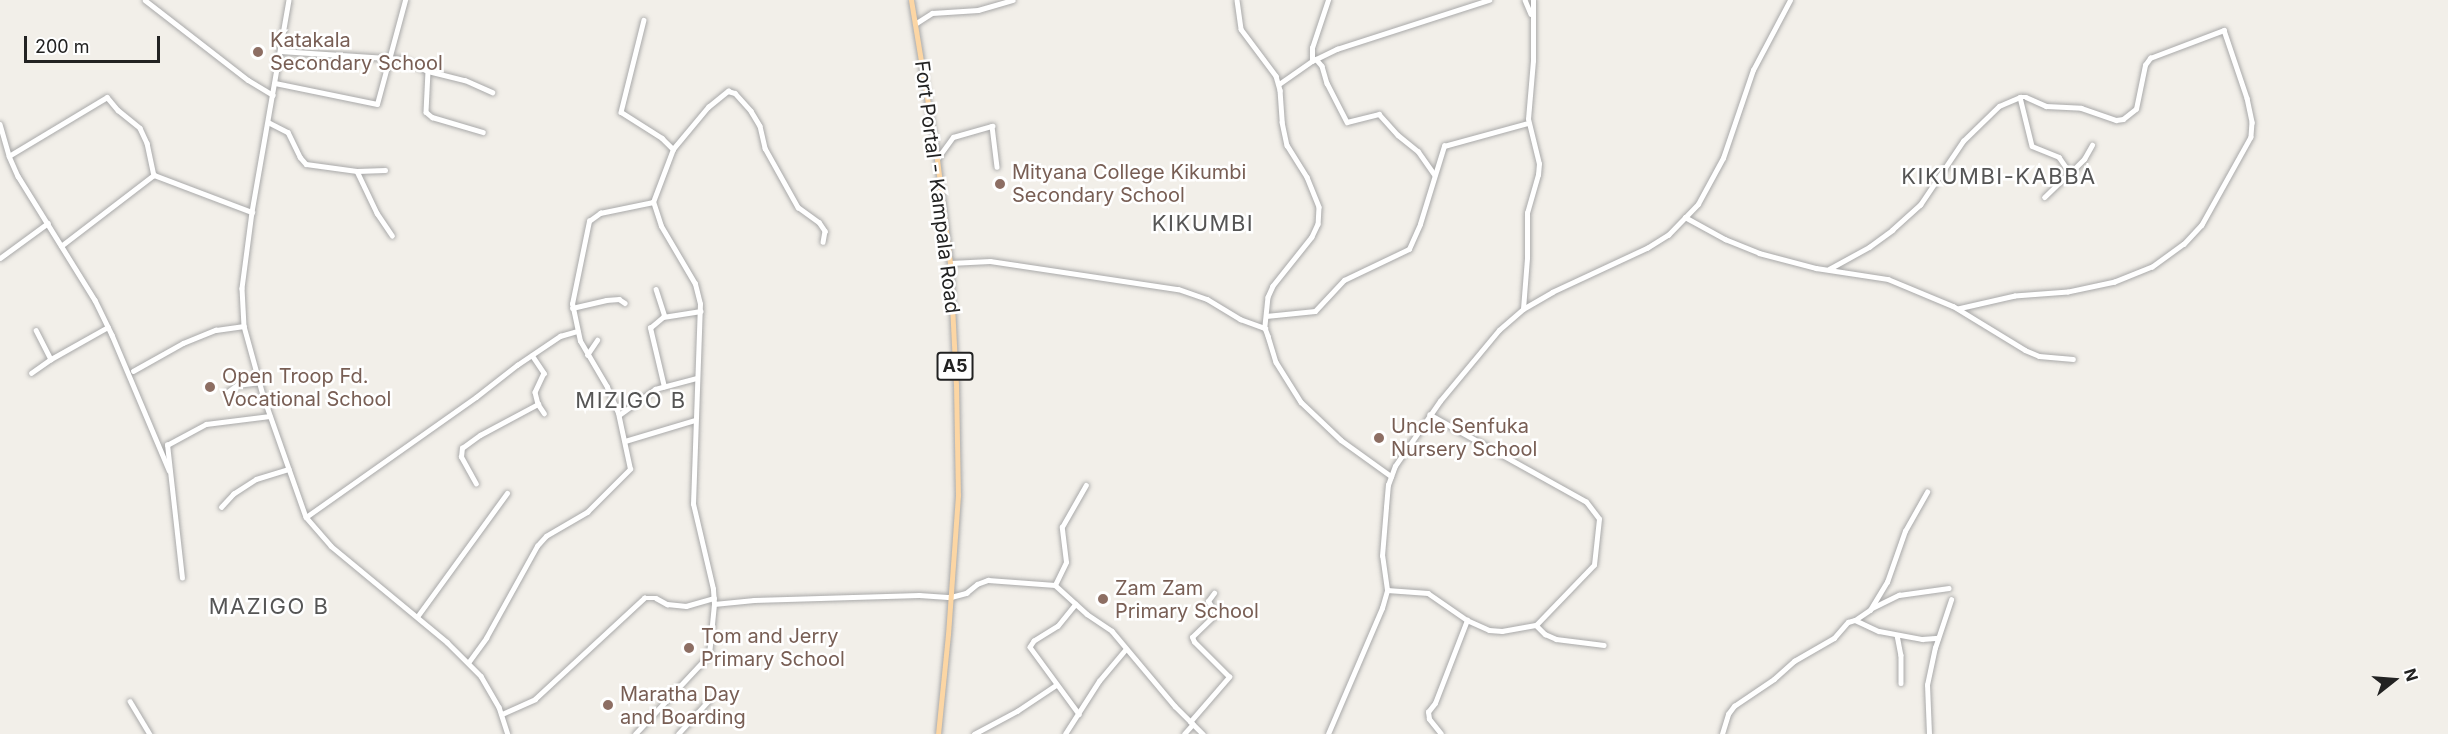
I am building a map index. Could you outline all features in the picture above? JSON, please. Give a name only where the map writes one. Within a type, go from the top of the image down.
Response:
[{"type":"main road","name":"Fort Portal - Kampala Road","points":[[912,0],[938,159],[950,264],[958,495],[938,734]]},
{"type":"street","points":[[145,0],[248,80],[273,94]]},
{"type":"street","points":[[289,0],[252,212],[242,288],[244,326],[270,416],[306,517],[332,546],[468,663],[492,693],[508,734]]},
{"type":"street","points":[[275,83],[376,104],[405,0]]},
{"type":"street","points":[[915,24],[932,13],[978,10],[1013,0]]},
{"type":"street","points":[[1237,0],[1241,29],[1269,65],[1279,84],[1287,145],[1315,192],[1320,217],[1312,237],[1273,286],[1268,297],[1265,328],[1276,362],[1301,402],[1341,440],[1391,476]]},
{"type":"street","points":[[1328,0],[1312,48],[1314,60],[1322,66],[1331,91],[1347,122],[1379,114],[1418,152],[1435,175]]},
{"type":"street","points":[[1279,84],[1314,60],[1368,38],[1489,0]]},
{"type":"street","points":[[1525,0],[1533,18]]},
{"type":"street","points":[[1523,309],[1527,258],[1527,213],[1538,175],[1536,153],[1528,123],[1527,102],[1533,60],[1533,0]]},
{"type":"street","points":[[1328,734],[1382,608],[1387,590],[1382,556],[1388,486],[1391,476],[1430,415],[1499,330],[1523,309],[1552,292],[1647,248],[1668,235],[1698,204],[1714,178],[1753,70],[1790,0]]},
{"type":"street","points":[[644,20],[621,112],[662,138],[673,149]]},
{"type":"street","points":[[1830,269],[1892,230],[1920,205],[1968,135],[1999,106],[2020,97],[2046,106],[2088,109],[2116,120],[2123,119],[2136,109],[2145,65],[2150,58],[2222,29],[2229,42],[2247,98],[2252,122],[2252,137],[2202,225],[2184,244],[2152,267],[2115,282],[2092,288],[2015,296],[1958,309]]},
{"type":"street","points":[[280,51],[390,57],[465,80],[492,92]]},
{"type":"street","points":[[428,70],[426,112],[432,117],[483,132]]},
{"type":"street","points":[[635,734],[709,655],[714,601],[693,504],[701,311],[695,284],[661,226],[653,201],[673,149],[708,107],[728,91],[735,93],[751,111],[760,126],[765,148],[798,207],[819,222],[825,231],[823,242]]},
{"type":"street","points":[[9,156],[107,97],[118,110],[140,128],[147,143],[154,175]]},
{"type":"street","points":[[2020,97],[2032,146],[2059,157],[2070,173]]},
{"type":"street","points":[[268,122],[288,132],[306,164],[357,171],[385,170]]},
{"type":"street","points":[[1266,316],[1315,311],[1344,280],[1409,249],[1442,150],[1447,144],[1528,123]]},
{"type":"street","points":[[0,124],[18,177],[48,223],[108,327],[169,470]]},
{"type":"street","points":[[938,159],[953,137],[992,126],[997,167]]},
{"type":"street","points":[[2045,197],[2084,159],[2092,145]]},
{"type":"street","points":[[357,171],[377,213],[392,236]]},
{"type":"street","points":[[154,175],[252,212]]},
{"type":"street","points":[[61,246],[154,175]]},
{"type":"street","points":[[468,663],[486,638],[537,546],[546,536],[587,512],[628,473],[630,462],[619,416],[607,387],[587,355],[577,331],[572,308],[589,221],[600,213],[653,201]]},
{"type":"street","points":[[1685,217],[1725,239],[1759,253],[1816,268],[1888,279],[1958,309],[2025,350],[2039,356],[2073,359]]},
{"type":"street","points":[[0,258],[48,223]]},
{"type":"street","points":[[950,264],[990,261],[1178,289],[1207,298],[1240,318],[1265,328]]},
{"type":"street","points":[[656,289],[665,316]]},
{"type":"street","points":[[572,308],[606,300],[619,299],[625,303]]},
{"type":"street","points":[[664,387],[650,328],[665,316],[701,311]]},
{"type":"street","points":[[133,371],[183,343],[216,330],[244,326]]},
{"type":"street","points":[[31,373],[108,327]]},
{"type":"street","points":[[36,330],[51,359]]},
{"type":"street","points":[[306,517],[476,397],[532,354],[566,332],[577,331]]},
{"type":"street","points":[[587,355],[597,340]]},
{"type":"street","points":[[532,354],[544,373],[535,392],[538,404],[544,413]]},
{"type":"street","points":[[619,416],[646,395],[664,387],[697,378]]},
{"type":"street","points":[[225,393],[237,385],[260,382]]},
{"type":"street","points":[[476,484],[461,457],[462,448],[480,435],[538,404]]},
{"type":"street","points":[[1387,590],[1428,593],[1467,620],[1489,630],[1502,631],[1536,625],[1591,570],[1599,519],[1586,502],[1430,415]]},
{"type":"street","points":[[182,578],[169,470],[167,448],[169,442],[206,424],[270,416]]},
{"type":"street","points":[[625,441],[695,420]]},
{"type":"street","points":[[221,507],[233,494],[256,479],[288,468]]},
{"type":"street","points":[[1055,585],[1066,562],[1062,527],[1086,485]]},
{"type":"street","points":[[1870,610],[1887,582],[1905,531],[1927,492]]},
{"type":"street","points":[[417,617],[507,494]]},
{"type":"street","points":[[502,714],[535,699],[556,676],[644,598],[686,606],[714,601],[919,595],[951,597],[966,593],[977,584],[988,580],[1055,585],[1112,632],[1125,650],[1203,734]]},
{"type":"street","points":[[1722,734],[1728,714],[1734,706],[1774,679],[1794,661],[1834,638],[1848,622],[1899,595],[1949,588]]},
{"type":"street","points":[[1184,734],[1229,677],[1192,637],[1216,614],[1208,601],[1214,593]]},
{"type":"street","points":[[1929,734],[1927,685],[1938,638],[1951,600]]},
{"type":"street","points":[[1076,604],[1058,626],[1030,644],[1036,657],[1079,714]]},
{"type":"street","points":[[1441,734],[1429,719],[1428,712],[1436,703],[1444,675],[1467,620]]},
{"type":"street","points":[[1855,620],[1879,631],[1938,638]]},
{"type":"street","points":[[1536,625],[1545,634],[1556,639],[1605,645]]},
{"type":"street","points":[[1898,635],[1901,683]]},
{"type":"street","points":[[1065,734],[1099,681],[1125,650]]},
{"type":"street","points":[[974,734],[1009,717],[1056,685]]},
{"type":"street","points":[[678,734],[709,700]]},
{"type":"street","points":[[130,701],[150,734]]},
{"type":"street","points":[[640,729],[645,734]]},
{"type":"place","name":"Katakala Secondary School","points":[[258,52]]},
{"type":"place","name":"Mityana College Kikumbi Secondary School","points":[[1000,184]]},
{"type":"place","name":"Open Troop Fd. Vocational School","points":[[210,387]]},
{"type":"place","name":"Uncle Senfuka Nursery School","points":[[1379,438]]},
{"type":"place","name":"Zam Zam Primary School","points":[[1103,599]]},
{"type":"place","name":"Tom and Jerry Primary School","points":[[689,648]]},
{"type":"place","name":"Maratha Day and Boarding","points":[[608,705]]},
{"type":"district","name":"KIKUMBI-KABBA","points":[[1999,177]]},
{"type":"district","name":"KIKUMBI","points":[[1203,224]]},
{"type":"district","name":"MIZIGO B","points":[[631,401]]},
{"type":"district","name":"MAZIGO B","points":[[269,607]]}]
